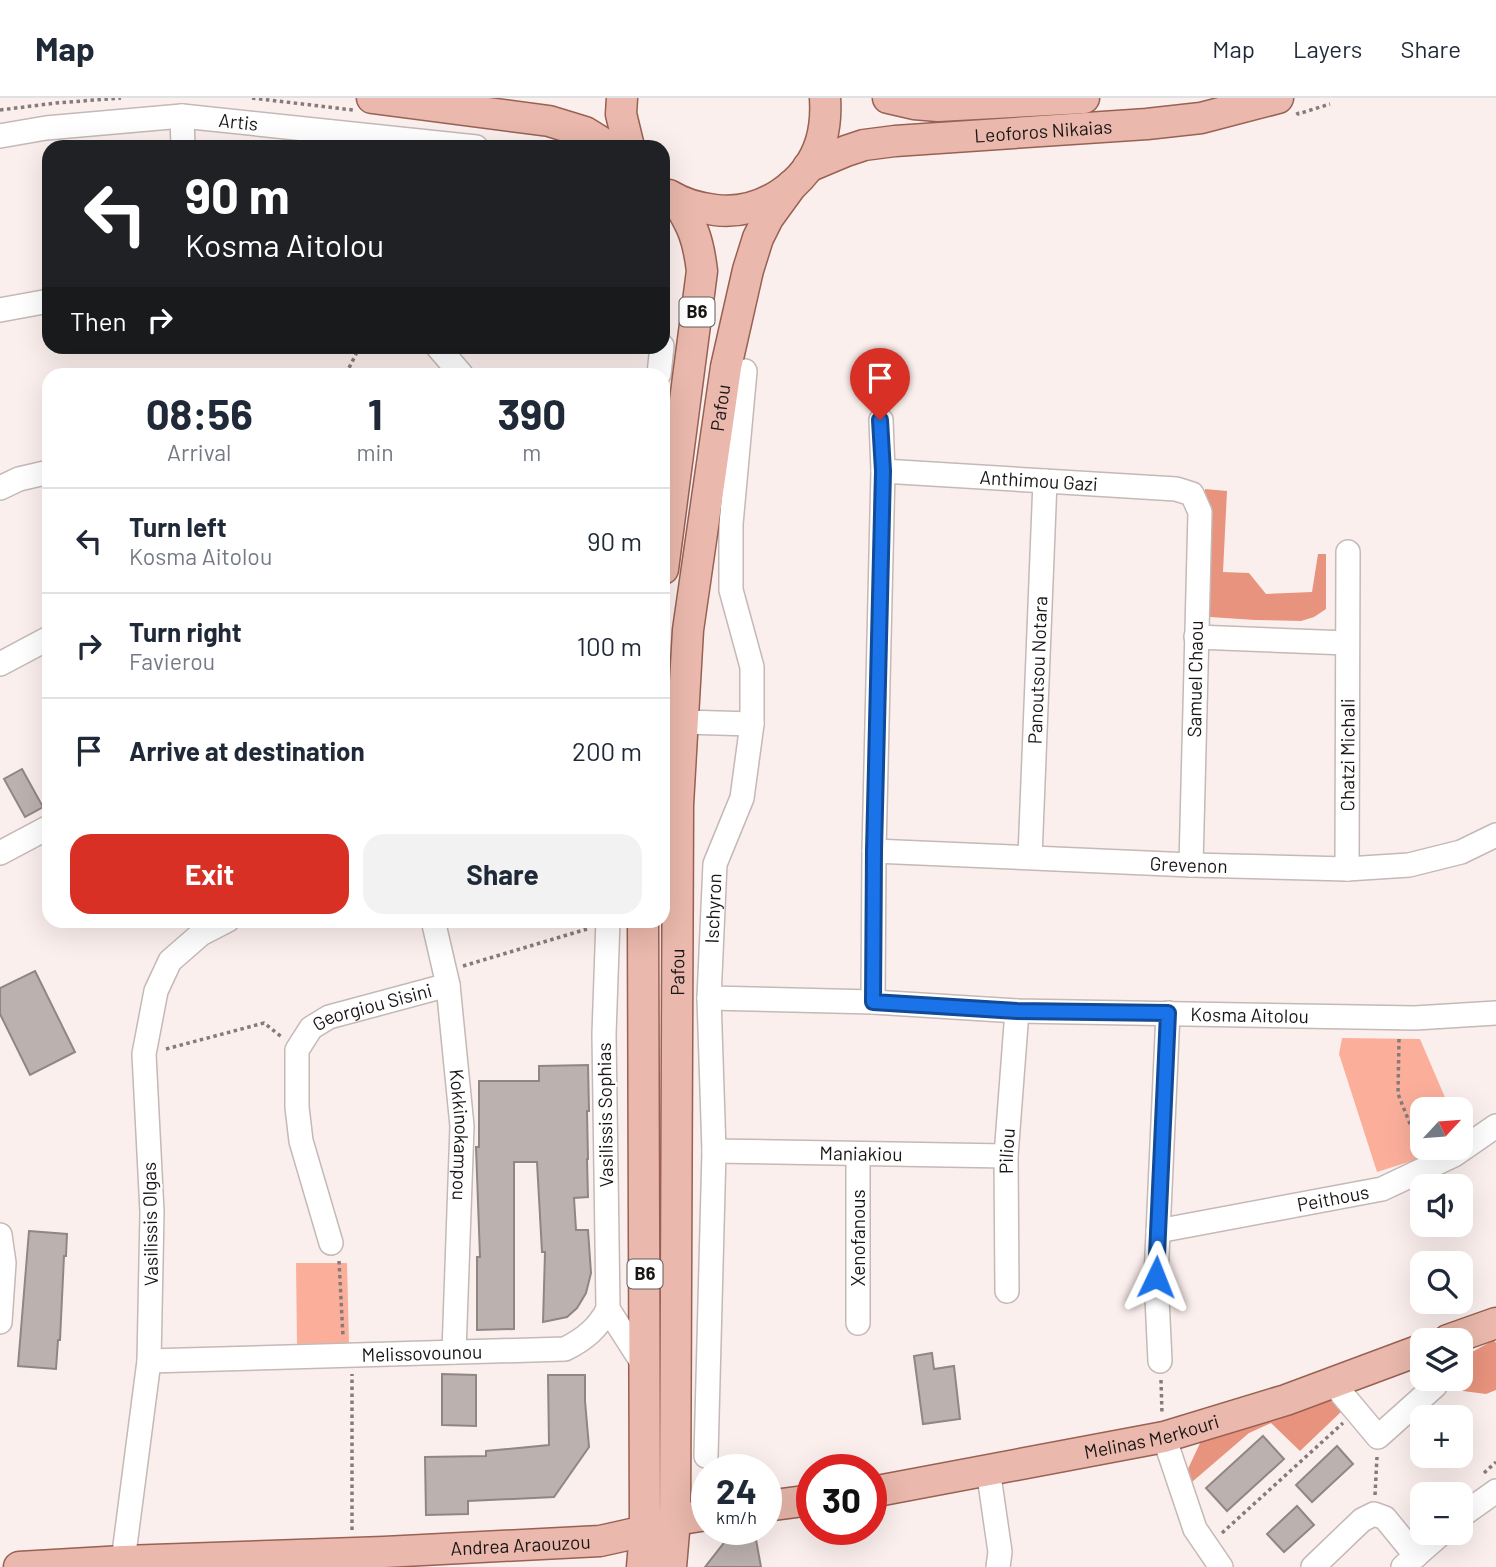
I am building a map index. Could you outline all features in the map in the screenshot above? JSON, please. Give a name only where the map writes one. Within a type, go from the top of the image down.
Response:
[{"type":"main road","points":[[372,98],[549,121],[585,132],[598,140]]},
{"type":"main road","points":[[622,98],[621,114],[627,140]]},
{"type":"main road","name":"B6","points":[[670,195],[699,208],[723,211],[748,208],[772,200],[800,176],[821,143],[826,117],[825,98]]},
{"type":"main road","name":"Leoforos Nikaias","points":[[888,98],[938,106],[1084,98]]},
{"type":"main road","name":"Leoforos Nikaias","points":[[800,176],[864,145],[1147,124],[1201,118],[1286,101]]},
{"type":"main road","name":"Pafou","points":[[671,1567],[674,1520],[678,819],[688,630],[726,367],[748,270],[758,238],[768,218],[800,176]]},
{"type":"main road","name":"Pafou","points":[[670,196],[692,226],[699,244],[702,271],[672,437],[670,466]]},
{"type":"main road","name":"Pafou","points":[[642,1567],[645,1531],[643,928]]},
{"type":"main road","points":[[1473,1331],[1496,1323]]},
{"type":"main road","name":"Melinas Merkouri","points":[[887,1490],[1164,1437],[1286,1400],[1410,1354]]},
{"type":"main road","points":[[674,1520],[691,1517]]},
{"type":"main road","name":"Andrea Araouzou","points":[[19,1567],[123,1561],[383,1560],[600,1541],[645,1531],[674,1520]]},
{"type":"street","name":"Artis","points":[[0,136],[46,128],[182,116],[409,140]]},
{"type":"street","points":[[182,116],[183,140]]},
{"type":"street","points":[[0,310],[42,302]]},
{"type":"street","points":[[444,354],[456,368]]},
{"type":"street","name":"Ischyron","points":[[706,1454],[714,1151],[709,998],[715,864],[742,798],[752,724],[752,667],[731,590],[731,524],[745,371]]},
{"type":"street","points":[[873,1002],[883,471],[880,420]]},
{"type":"street","name":"Anthimou Gazi","points":[[883,471],[1177,489],[1192,494]]},
{"type":"street","points":[[0,488],[19,479],[42,474]]},
{"type":"street","name":"Panoutsou Notara","points":[[1030,857],[1045,481]]},
{"type":"street","name":"Samuel Chaou","points":[[1191,865],[1200,512],[1192,494]]},
{"type":"street","name":"Chatzi Michali","points":[[1347,869],[1348,552]]},
{"type":"street","points":[[1196,637],[1347,643]]},
{"type":"street","points":[[0,664],[42,642]]},
{"type":"street","points":[[684,722],[752,724]]},
{"type":"street","points":[[0,853],[42,831]]},
{"type":"street","name":"Grevenon","points":[[874,851],[1347,869],[1409,865],[1461,852],[1496,835]]},
{"type":"street","name":"Vasilissis Olgas","points":[[123,1561],[149,1361],[152,1212],[144,1054],[156,991],[170,961],[201,934],[213,928]]},
{"type":"street","name":"Kokkinokampou","points":[[435,928],[446,978],[462,1126],[454,1352]]},
{"type":"street","name":"Vasilissis Sophias","points":[[608,928],[604,1034],[608,1309]]},
{"type":"street","name":"Georgiou Sisini","points":[[331,1244],[301,1141],[297,1107],[297,1050],[311,1028],[329,1017],[446,978]]},
{"type":"street","name":"Kosma Aitolou","points":[[709,998],[873,1002],[1017,1011],[1400,1018],[1496,1013]]},
{"type":"street","name":"Piliou","points":[[1007,1291],[1006,1156],[1017,1011]]},
{"type":"street","points":[[1160,1361],[1156,1277],[1168,1013]]},
{"type":"street","name":"Peithous","points":[[1158,1231],[1382,1189],[1454,1155],[1496,1126]]},
{"type":"street","name":"Maniakiou","points":[[714,1151],[1006,1156]]},
{"type":"street","name":"Xenofanous","points":[[858,1154],[858,1323]]},
{"type":"street","points":[[0,1235],[4,1263],[0,1322]]},
{"type":"street","points":[[608,1309],[645,1367]]},
{"type":"street","name":"Melissovounou","points":[[149,1361],[565,1349],[592,1332],[601,1323],[608,1309]]},
{"type":"street","points":[[1332,1382],[1378,1437],[1430,1391]]},
{"type":"street","points":[[1164,1437],[1195,1529],[1221,1567]]},
{"type":"street","points":[[988,1469],[1000,1552],[998,1567]]},
{"type":"street","points":[[1473,1501],[1488,1483]]},
{"type":"street","points":[[1313,1567],[1362,1520],[1374,1514],[1385,1518],[1410,1562],[1429,1545]]},
{"type":"path","points":[[0,110],[121,98]]},
{"type":"path","points":[[1286,101],[1297,114],[1330,104]]},
{"type":"path","points":[[446,978],[591,928]]},
{"type":"path","points":[[1400,1018],[1398,1094],[1427,1167]]},
{"type":"path","points":[[144,1054],[264,1023],[297,1050]]},
{"type":"path","points":[[331,1244],[340,1263],[348,1355],[352,1530]]},
{"type":"path","points":[[1160,1361],[1164,1437]]},
{"type":"path","points":[[1207,1546],[1356,1412]]},
{"type":"path","points":[[1374,1514],[1378,1437]]},
{"type":"path","points":[[1488,1483],[1496,1462]]},
{"type":"shaded area","points":[[1205,489],[1227,491],[1223,572],[1249,573],[1266,594],[1312,592],[1318,554],[1326,554],[1326,609],[1301,621],[1210,617],[1201,608]]},
{"type":"shaded area","points":[[1342,1038],[1420,1039],[1445,1097],[1410,1097],[1410,1160],[1415,1160],[1377,1172],[1339,1054]]},
{"type":"shaded area","points":[[296,1263],[347,1263],[349,1343],[297,1344]]},
{"type":"shaded area","points":[[1494,1340],[1496,1343],[1496,1390],[1486,1394],[1463,1391],[1473,1391],[1473,1351]]},
{"type":"shaded area","points":[[1332,1398],[1343,1410],[1300,1451],[1271,1423],[1249,1433],[1192,1482],[1187,1471],[1201,1441]]},
{"type":"building","points":[[22,769],[42,808],[25,817],[4,779]]},
{"type":"building","points":[[35,971],[75,1052],[30,1075],[0,1014],[0,988]]},
{"type":"building","points":[[588,1065],[588,1197],[574,1198],[576,1230],[588,1230],[591,1273],[586,1293],[577,1308],[567,1317],[543,1322],[545,1252],[542,1252],[537,1162],[514,1162],[514,1329],[477,1330],[477,1257],[480,1257],[476,1147],[479,1147],[479,1081],[539,1081],[539,1066]]},
{"type":"building","points":[[29,1231],[67,1234],[56,1369],[18,1366]]},
{"type":"building","points":[[932,1353],[934,1369],[954,1366],[960,1419],[923,1424],[914,1356]]},
{"type":"building","points":[[442,1374],[476,1375],[476,1426],[442,1425]]},
{"type":"building","points":[[548,1375],[585,1375],[589,1447],[554,1497],[468,1501],[468,1514],[426,1515],[425,1457],[486,1456],[486,1451],[549,1445]]},
{"type":"building","points":[[1263,1436],[1284,1459],[1227,1511],[1206,1488]]},
{"type":"building","points":[[1337,1446],[1353,1464],[1312,1502],[1296,1485]]},
{"type":"building","points":[[1297,1506],[1314,1525],[1284,1552],[1267,1534]]},
{"type":"building","points":[[722,1545],[757,1545],[761,1567],[705,1567]]},
{"type":"route","points":[[880,420],[883,471],[873,1002],[1017,1011],[1168,1013],[1156,1277]]}]
